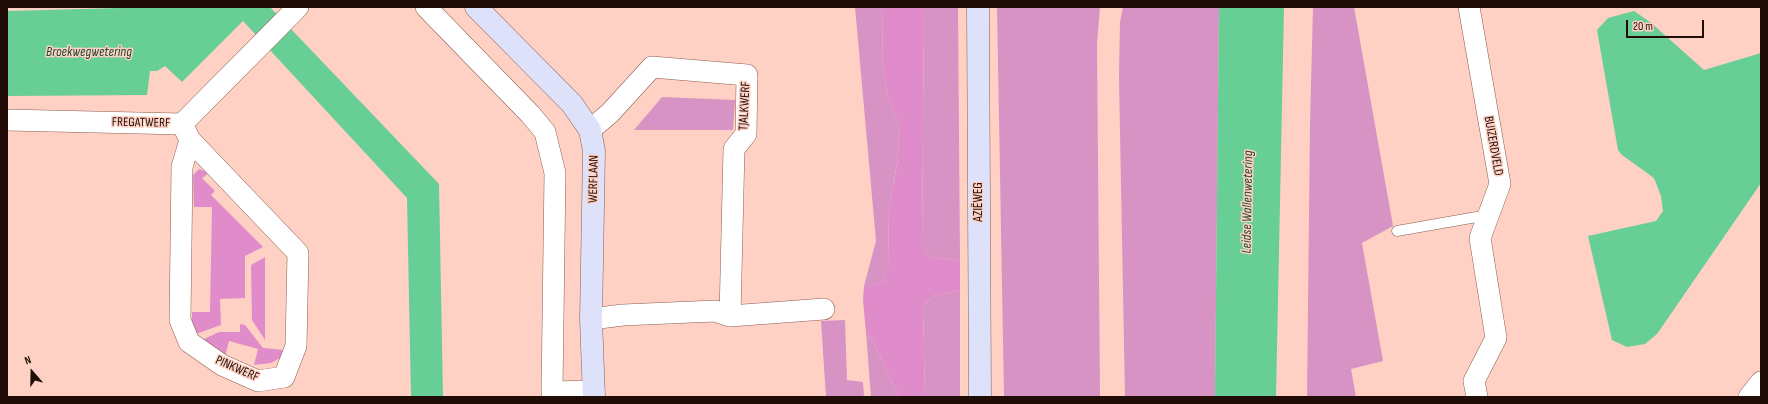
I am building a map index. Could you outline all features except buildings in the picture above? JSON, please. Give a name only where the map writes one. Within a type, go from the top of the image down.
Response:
[{"type":"street","points":[[426,7],[530,114],[545,132],[555,173],[552,392],[594,394]]},
{"type":"street","name":"WERFLAAN","points":[[476,7],[572,104],[590,130],[594,151],[591,319],[594,394]]},
{"type":"street","name":"AZIËWEG","points":[[978,7],[980,397]]},
{"type":"street","name":"BUIZERDVELD","points":[[1469,7],[1500,184],[1480,238],[1496,338],[1474,381],[1477,397]]},
{"type":"street","name":"FREGATWERF","points":[[7,120],[186,132],[253,52],[296,10]]},
{"type":"street","name":"TJALKWERF","points":[[590,130],[610,113],[652,68],[747,75],[746,134],[734,149],[730,316]]},
{"type":"street","name":"PINKWERF","points":[[186,132],[298,253],[296,346],[284,377],[258,381],[222,365],[189,342],[180,320],[182,167],[186,132]]},
{"type":"street","points":[[591,319],[623,315],[716,311],[730,316],[824,309]]},
{"type":"street","points":[[1750,397],[1761,382]]},
{"type":"lane","points":[[1397,231],[1488,215]]},
{"type":"shaded area","points":[[855,7],[882,7],[883,68],[888,98],[900,126],[897,164],[889,207],[888,269],[883,281],[870,286],[864,286],[876,241]]},
{"type":"shaded area","points":[[882,7],[924,7],[922,249],[932,257],[960,261],[960,290],[933,296],[923,306],[925,397],[899,397],[872,339],[866,332],[863,301],[864,286],[870,286],[883,281],[888,269],[889,207],[897,165],[900,126],[888,98],[883,68]]},
{"type":"shaded area","points":[[924,7],[958,7],[960,261],[932,257],[922,249]]},
{"type":"shaded area","points":[[997,7],[1100,7],[1097,44],[1100,397],[1004,397]]},
{"type":"shaded area","points":[[1123,7],[1219,7],[1215,397],[1125,397],[1119,78],[1120,22]]},
{"type":"shaded area","points":[[1313,7],[1354,7],[1393,226],[1362,243],[1383,361],[1351,369],[1356,397],[1307,397],[1310,123]]},
{"type":"shaded area","points":[[662,97],[735,100],[733,130],[634,130]]},
{"type":"shaded area","points":[[199,169],[209,173],[202,178],[215,191],[211,195],[263,247],[245,256],[245,298],[220,299],[221,325],[196,334],[192,324],[192,312],[210,312],[212,207],[194,207],[193,175]]},
{"type":"shaded area","points":[[265,257],[265,340],[252,320],[251,265]]},
{"type":"shaded area","points":[[960,290],[960,397],[925,397],[923,306],[933,296]]},
{"type":"shaded area","points":[[845,320],[847,380],[863,382],[864,397],[826,397],[821,321]]},
{"type":"shaded area","points":[[240,324],[245,325],[263,348],[284,350],[280,358],[271,363],[254,365],[258,349],[229,341],[225,357],[200,341],[219,332],[240,332]]},
{"type":"shaded area","points":[[866,332],[872,339],[899,397],[871,397]]},
{"type":"water","name":"Broekwegwetering","points":[[157,7],[270,7],[439,184],[443,397],[411,397],[407,198],[243,21],[182,82],[165,66],[157,71],[150,71],[147,95],[7,96],[7,11]]},
{"type":"water","name":"Leidse Wallenwetering","points":[[1219,7],[1284,7],[1276,397],[1215,397]]},
{"type":"water","points":[[1634,11],[1650,22],[1704,70],[1761,53],[1761,183],[1657,334],[1645,344],[1627,347],[1612,340],[1588,236],[1656,221],[1663,211],[1661,196],[1654,178],[1622,155],[1618,150],[1597,30],[1608,18]]}]
